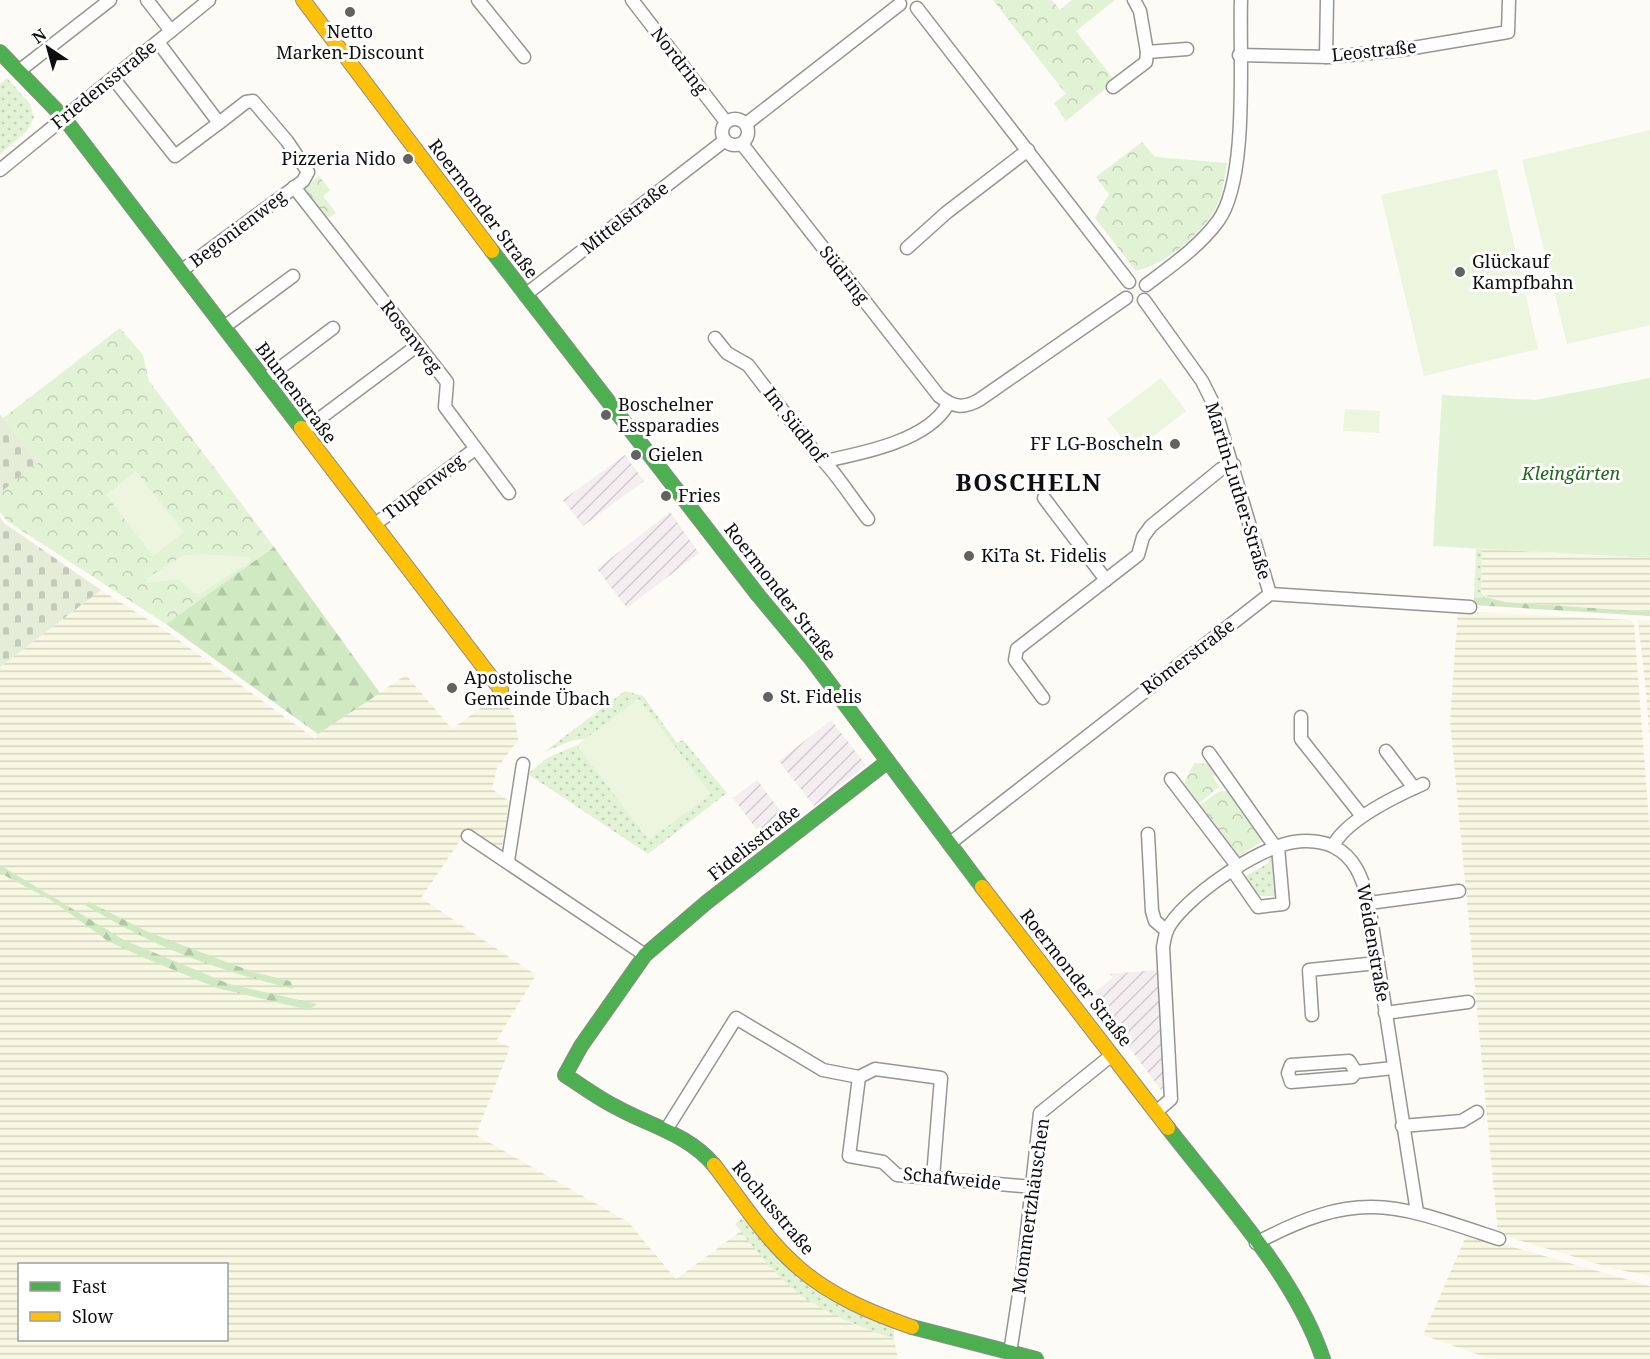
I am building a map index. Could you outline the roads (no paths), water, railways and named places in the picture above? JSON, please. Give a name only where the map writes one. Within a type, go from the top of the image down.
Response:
[{"type":"street","points":[[19,71],[110,0]]},
{"type":"street","points":[[147,0],[171,31]]},
{"type":"street","name":"Friedensstraße","points":[[0,170],[209,0]]},
{"type":"street","name":"Roermonder Straße","points":[[303,0],[525,295],[758,595],[812,660],[949,844],[1257,1243],[1298,1300],[1313,1329],[1323,1359]]},
{"type":"street","points":[[478,0],[524,57]]},
{"type":"street","name":"Nordring","points":[[632,0],[726,122]]},
{"type":"street","points":[[1113,87],[1146,62],[1147,51],[1140,11],[1134,0]]},
{"type":"street","points":[[1146,285],[1205,237],[1226,208],[1239,156],[1241,0]]},
{"type":"street","points":[[1326,57],[1327,0]]},
{"type":"street","name":"Leostraße","points":[[1239,56],[1326,57],[1401,50],[1508,32],[1509,0]]},
{"type":"street","points":[[746,124],[900,2],[908,9],[920,4],[1129,282]]},
{"type":"street","points":[[158,42],[219,123]]},
{"type":"street","points":[[1147,51],[1187,49]]},
{"type":"street","name":"Blumenstraße","points":[[0,52],[64,118],[501,690]]},
{"type":"street","points":[[113,78],[175,156],[246,102],[253,101],[259,104],[307,167],[307,175],[294,187]]},
{"type":"street","points":[[739,119],[746,124],[748,136],[742,144],[732,146],[724,141],[722,130],[726,122],[739,119]]},
{"type":"street","name":"Mittelstraße","points":[[525,295],[724,141]]},
{"type":"street","name":"Südring","points":[[742,144],[939,396],[948,404]]},
{"type":"street","points":[[907,248],[946,213],[1028,150]]},
{"type":"street","name":"Begonienweg","points":[[182,271],[294,187]]},
{"type":"street","name":"Rosenweg","points":[[294,187],[447,382],[445,406],[509,493]]},
{"type":"street","points":[[224,327],[293,276]]},
{"type":"street","points":[[1140,280],[1146,285],[1148,293],[1144,300],[1136,303],[1126,298],[1125,289],[1129,282],[1140,280]]},
{"type":"street","points":[[825,461],[869,451],[922,430],[941,417],[948,404],[957,407],[979,400],[1126,298]]},
{"type":"street","name":"Martin-Luther-Straße","points":[[1144,300],[1202,381],[1217,414],[1234,465],[1270,594]]},
{"type":"street","points":[[264,380],[333,328]]},
{"type":"street","name":"Im Südhof","points":[[715,338],[727,353],[748,365],[868,519]]},
{"type":"street","points":[[303,431],[418,345]]},
{"type":"street","name":"Tulpenweg","points":[[374,525],[475,449]]},
{"type":"street","points":[[1043,698],[1015,660],[1017,649],[1138,555],[1143,537],[1151,526],[1221,469],[1234,465]]},
{"type":"street","points":[[1044,498],[1106,580]]},
{"type":"street","points":[[1270,594],[1470,608]]},
{"type":"street","name":"Römerstraße","points":[[949,844],[1270,594]]},
{"type":"street","points":[[1301,717],[1301,739],[1362,816]]},
{"type":"street","points":[[1156,1112],[1171,1099],[1163,947],[1167,931],[1187,904],[1235,869],[1277,847],[1308,841],[1333,846],[1337,837],[1362,816],[1418,786],[1386,751]]},
{"type":"street","points":[[1171,779],[1235,869],[1258,908],[1282,904],[1277,847],[1209,753]]},
{"type":"street","name":"Fidelisstraße","points":[[565,1075],[581,1046],[645,955],[715,895],[887,762]]},
{"type":"street","points":[[508,861],[522,764]]},
{"type":"street","points":[[1148,834],[1152,911],[1155,921],[1167,931]]},
{"type":"street","points":[[468,836],[645,955]]},
{"type":"street","name":"Weidenstraße","points":[[1333,846],[1356,866],[1362,877],[1369,903],[1417,1212]]},
{"type":"street","points":[[1369,903],[1459,891]]},
{"type":"street","points":[[1312,1015],[1309,970],[1377,963]]},
{"type":"street","points":[[1385,1013],[1468,1002]]},
{"type":"street","points":[[666,1130],[736,1018],[823,1070],[859,1077],[874,1070],[941,1078],[933,1178]]},
{"type":"street","name":"Mommertzhäuschen","points":[[1010,1353],[1040,1113],[1112,1055]]},
{"type":"street","points":[[1356,1072],[1349,1061],[1291,1065],[1288,1073],[1291,1082],[1352,1077],[1356,1072],[1393,1068]]},
{"type":"street","name":"Rochusstraße","points":[[565,1075],[615,1107],[666,1130],[699,1149],[780,1249],[801,1270],[830,1290],[863,1308],[906,1324],[1036,1359]]},
{"type":"street","name":"Schafweide","points":[[859,1077],[849,1156],[883,1162],[897,1175],[1032,1187]]},
{"type":"street","points":[[1402,1125],[1462,1121],[1477,1112]]},
{"type":"street","points":[[1257,1243],[1284,1229],[1330,1211],[1372,1206],[1417,1212],[1499,1239]]},
{"type":"place","name":"Netto Marken-Discount","points":[[350,12]]},
{"type":"place","name":"Pizzeria Nido","points":[[408,159]]},
{"type":"place","name":"Glückauf Kampfbahn","points":[[1460,272]]},
{"type":"place","name":"Boschelner Essparadies","points":[[606,415]]},
{"type":"place","name":"FF LG-Boscheln","points":[[1175,444]]},
{"type":"place","name":"Gielen","points":[[636,455]]},
{"type":"place","name":"Fries","points":[[666,496]]},
{"type":"place","name":"KiTa St. Fidelis","points":[[969,556]]},
{"type":"place","name":"Apostolische Gemeinde Übach","points":[[452,688]]},
{"type":"place","name":"St. Fidelis","points":[[768,697]]},
{"type":"district","name":"BOSCHELN","points":[[1029,483]]},
{"type":"park label","name":"Kleingärten","points":[[1571,474]]}]
